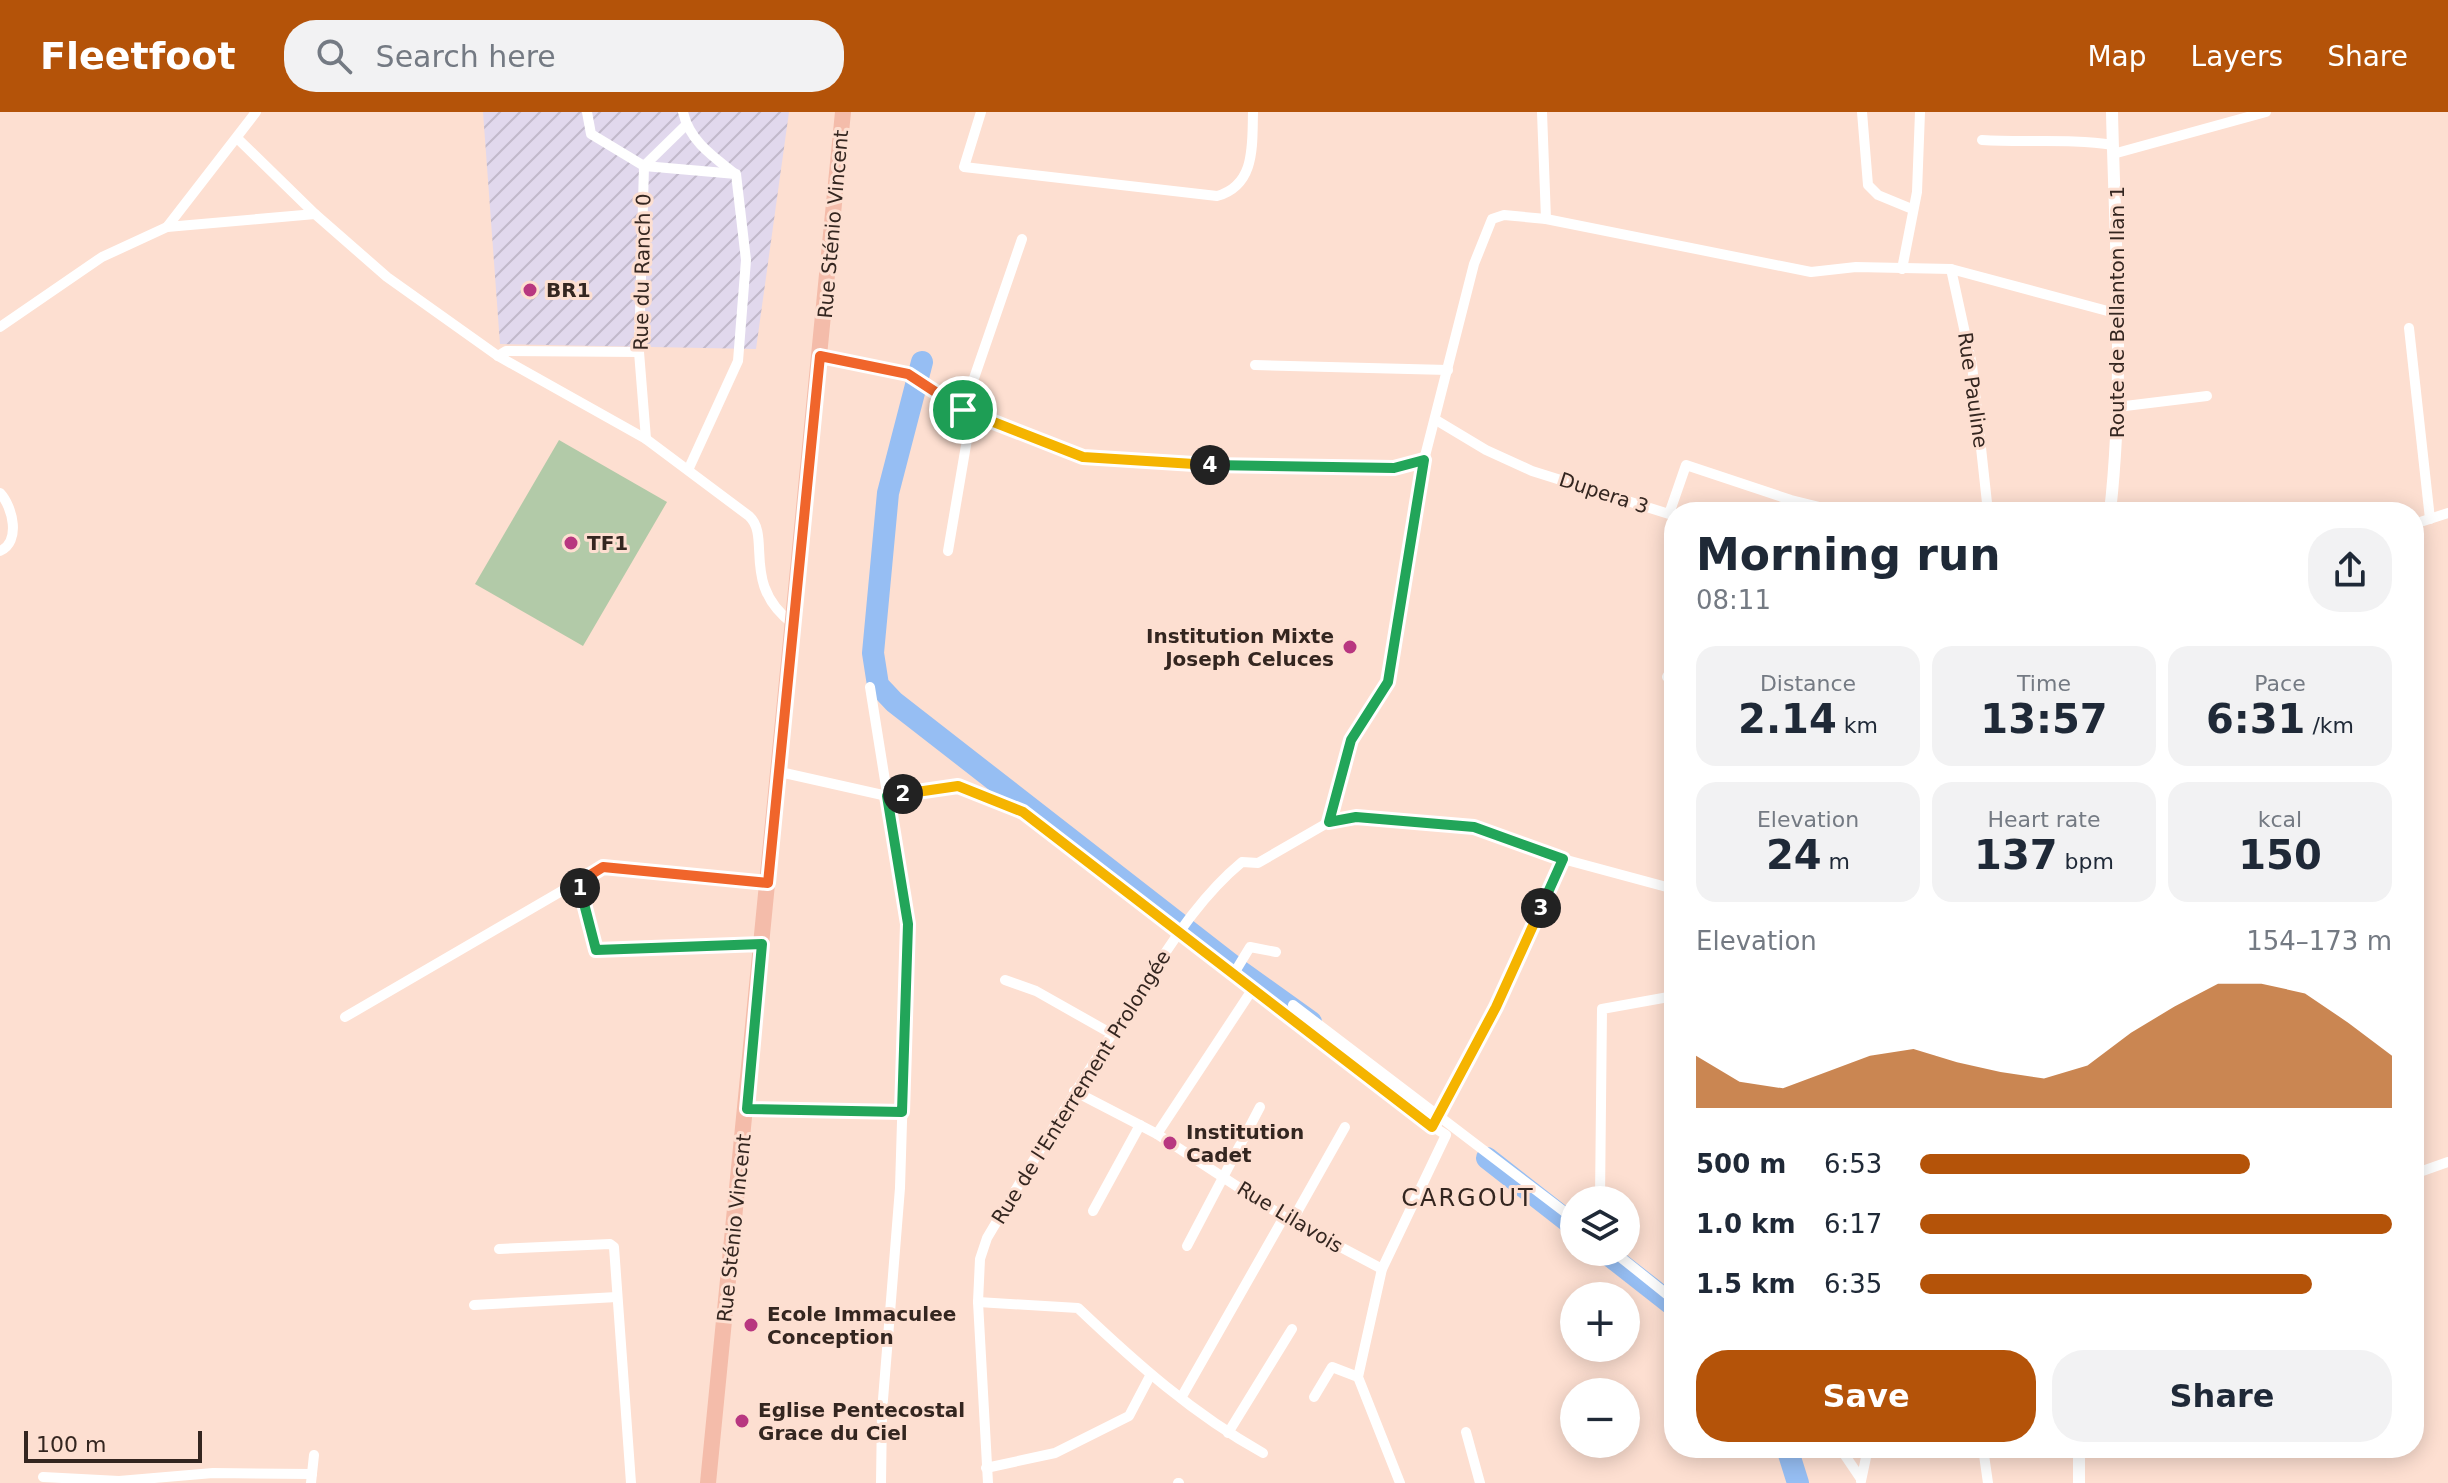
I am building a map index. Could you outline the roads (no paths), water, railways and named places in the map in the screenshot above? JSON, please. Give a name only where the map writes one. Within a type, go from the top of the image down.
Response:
[{"type":"main road","name":"Rue Sténio Vincent","points":[[708,1483],[843,112]]},
{"type":"street","points":[[167,227],[256,112]]},
{"type":"street","points":[[579,112],[588,118],[591,134],[644,166],[686,125]]},
{"type":"street","points":[[683,112],[686,125],[704,150],[736,174],[746,260],[738,361],[689,468]]},
{"type":"street","points":[[981,112],[964,167],[1217,196],[1236,187],[1252,160],[1253,112]]},
{"type":"street","points":[[1542,112],[1546,219]]},
{"type":"street","points":[[1862,112],[1868,185],[1878,195],[1912,209]]},
{"type":"street","points":[[1902,269],[1918,177],[1920,112]]},
{"type":"street","name":"Route de Bellanton Ilan 1","points":[[2111,502],[2117,450],[2117,183],[2112,112]]},
{"type":"street","points":[[1982,140],[2034,144],[2075,139],[2113,149],[2266,112]]},
{"type":"street","points":[[238,139],[315,214],[387,277],[498,356],[646,439],[689,468],[754,520],[764,592],[772,606],[793,624]]},
{"type":"street","name":"Rue du Ranch 0","points":[[646,439],[639,352],[644,166],[736,174]]},
{"type":"street","points":[[0,327],[102,257],[167,227],[315,214]]},
{"type":"street","points":[[1329,822],[1351,740],[1388,682],[1424,460],[1474,264],[1492,219],[1504,215],[1546,219],[1811,272],[1856,267],[1951,269],[2115,313]]},
{"type":"street","points":[[948,551],[967,413],[1022,239]]},
{"type":"street","name":"Rue Pauline","points":[[1951,269],[1974,378],[1987,502]]},
{"type":"street","points":[[2409,328],[2430,519]]},
{"type":"street","points":[[498,356],[506,351],[639,352]]},
{"type":"street","points":[[820,356],[917,380],[967,413],[1083,457],[1394,468],[1424,460]]},
{"type":"street","points":[[1255,365],[1448,370]]},
{"type":"street","points":[[2117,407],[2207,396]]},
{"type":"street","name":"Dupera 3","points":[[1436,420],[1486,450],[1532,471],[1664,512]]},
{"type":"street","name":"Dupera 3","points":[[1676,502],[1686,465],[1802,502]]},
{"type":"street","points":[[0,493],[10,508],[12,536],[6,548],[0,551]]},
{"type":"street","points":[[2424,521],[2448,513]]},
{"type":"street","points":[[870,687],[908,924],[900,1188],[882,1412],[881,1483]]},
{"type":"street","points":[[780,772],[887,796],[958,786],[1023,812],[1182,927],[1235,971],[1252,990],[1560,1209]]},
{"type":"street","name":"Rue de l'Enterrement Prolongée","points":[[988,1483],[978,1302],[980,1259],[987,1238],[1074,1091],[1182,927],[1215,884],[1242,862],[1258,863],[1329,822],[1356,817],[1474,827],[1563,859],[1664,886]]},
{"type":"street","points":[[1435,1122],[1496,1007],[1563,859]]},
{"type":"street","points":[[345,1017],[603,867],[768,883]]},
{"type":"street","points":[[579,882],[596,950],[762,944]]},
{"type":"street","points":[[1235,971],[1250,947],[1276,952]]},
{"type":"street","points":[[1005,980],[1036,991],[1112,1034]]},
{"type":"street","points":[[1157,1134],[1252,990]]},
{"type":"street","points":[[1600,1186],[1602,1009],[1664,998]]},
{"type":"street","points":[[1293,1005],[1404,1100]]},
{"type":"street","name":"Rue Lilavois","points":[[1074,1091],[1157,1134],[1288,1219],[1382,1269]]},
{"type":"street","points":[[1187,1246],[1260,1107]]},
{"type":"street","points":[[747,1109],[902,1112]]},
{"type":"street","points":[[1400,1483],[1358,1377],[1382,1269],[1446,1135],[1435,1122]]},
{"type":"street","points":[[1093,1211],[1140,1125]]},
{"type":"street","points":[[1181,1398],[1345,1127]]},
{"type":"street","points":[[2424,1170],[2448,1162]]},
{"type":"street","points":[[499,1249],[610,1244],[615,1250],[631,1483]]},
{"type":"street","points":[[1632,1266],[1664,1292]]},
{"type":"street","points":[[474,1305],[617,1297]]},
{"type":"street","points":[[978,1302],[1078,1308],[1150,1376],[1228,1433],[1263,1453]]},
{"type":"street","points":[[1228,1433],[1292,1329]]},
{"type":"street","points":[[1314,1397],[1332,1367],[1358,1377]]},
{"type":"street","points":[[986,1468],[1055,1453],[1129,1416],[1150,1376]]},
{"type":"street","points":[[1466,1432],[1480,1483]]},
{"type":"street","points":[[43,1477],[119,1481],[213,1473],[312,1478],[314,1455]]},
{"type":"street","points":[[1846,1458],[1861,1481]]},
{"type":"street","points":[[1861,1481],[1866,1458]]},
{"type":"street","points":[[1984,1458],[1988,1483]]},
{"type":"street","points":[[2079,1458],[2079,1483]]},
{"type":"waterway","points":[[922,362],[888,493],[873,653],[878,685],[894,702],[1237,969],[1311,1022]]},
{"type":"waterway","points":[[1487,1158],[1560,1215]]},
{"type":"waterway","points":[[1623,1266],[1664,1298]]},
{"type":"waterway","points":[[1790,1458],[1798,1483]]},
{"type":"place","name":"BR1","points":[[530,290]]},
{"type":"place","name":"TF1","points":[[571,543]]},
{"type":"place","name":"Institution Mixte Joseph Celuces","points":[[1350,647]]},
{"type":"place","name":"Institution Cadet","points":[[1170,1143]]},
{"type":"place","name":"Ecole Immaculee Conception","points":[[751,1325]]},
{"type":"place","name":"Eglise Pentecostal Grace du Ciel","points":[[742,1421]]},
{"type":"district","name":"CARGOUT","points":[[1468,1198]]}]
